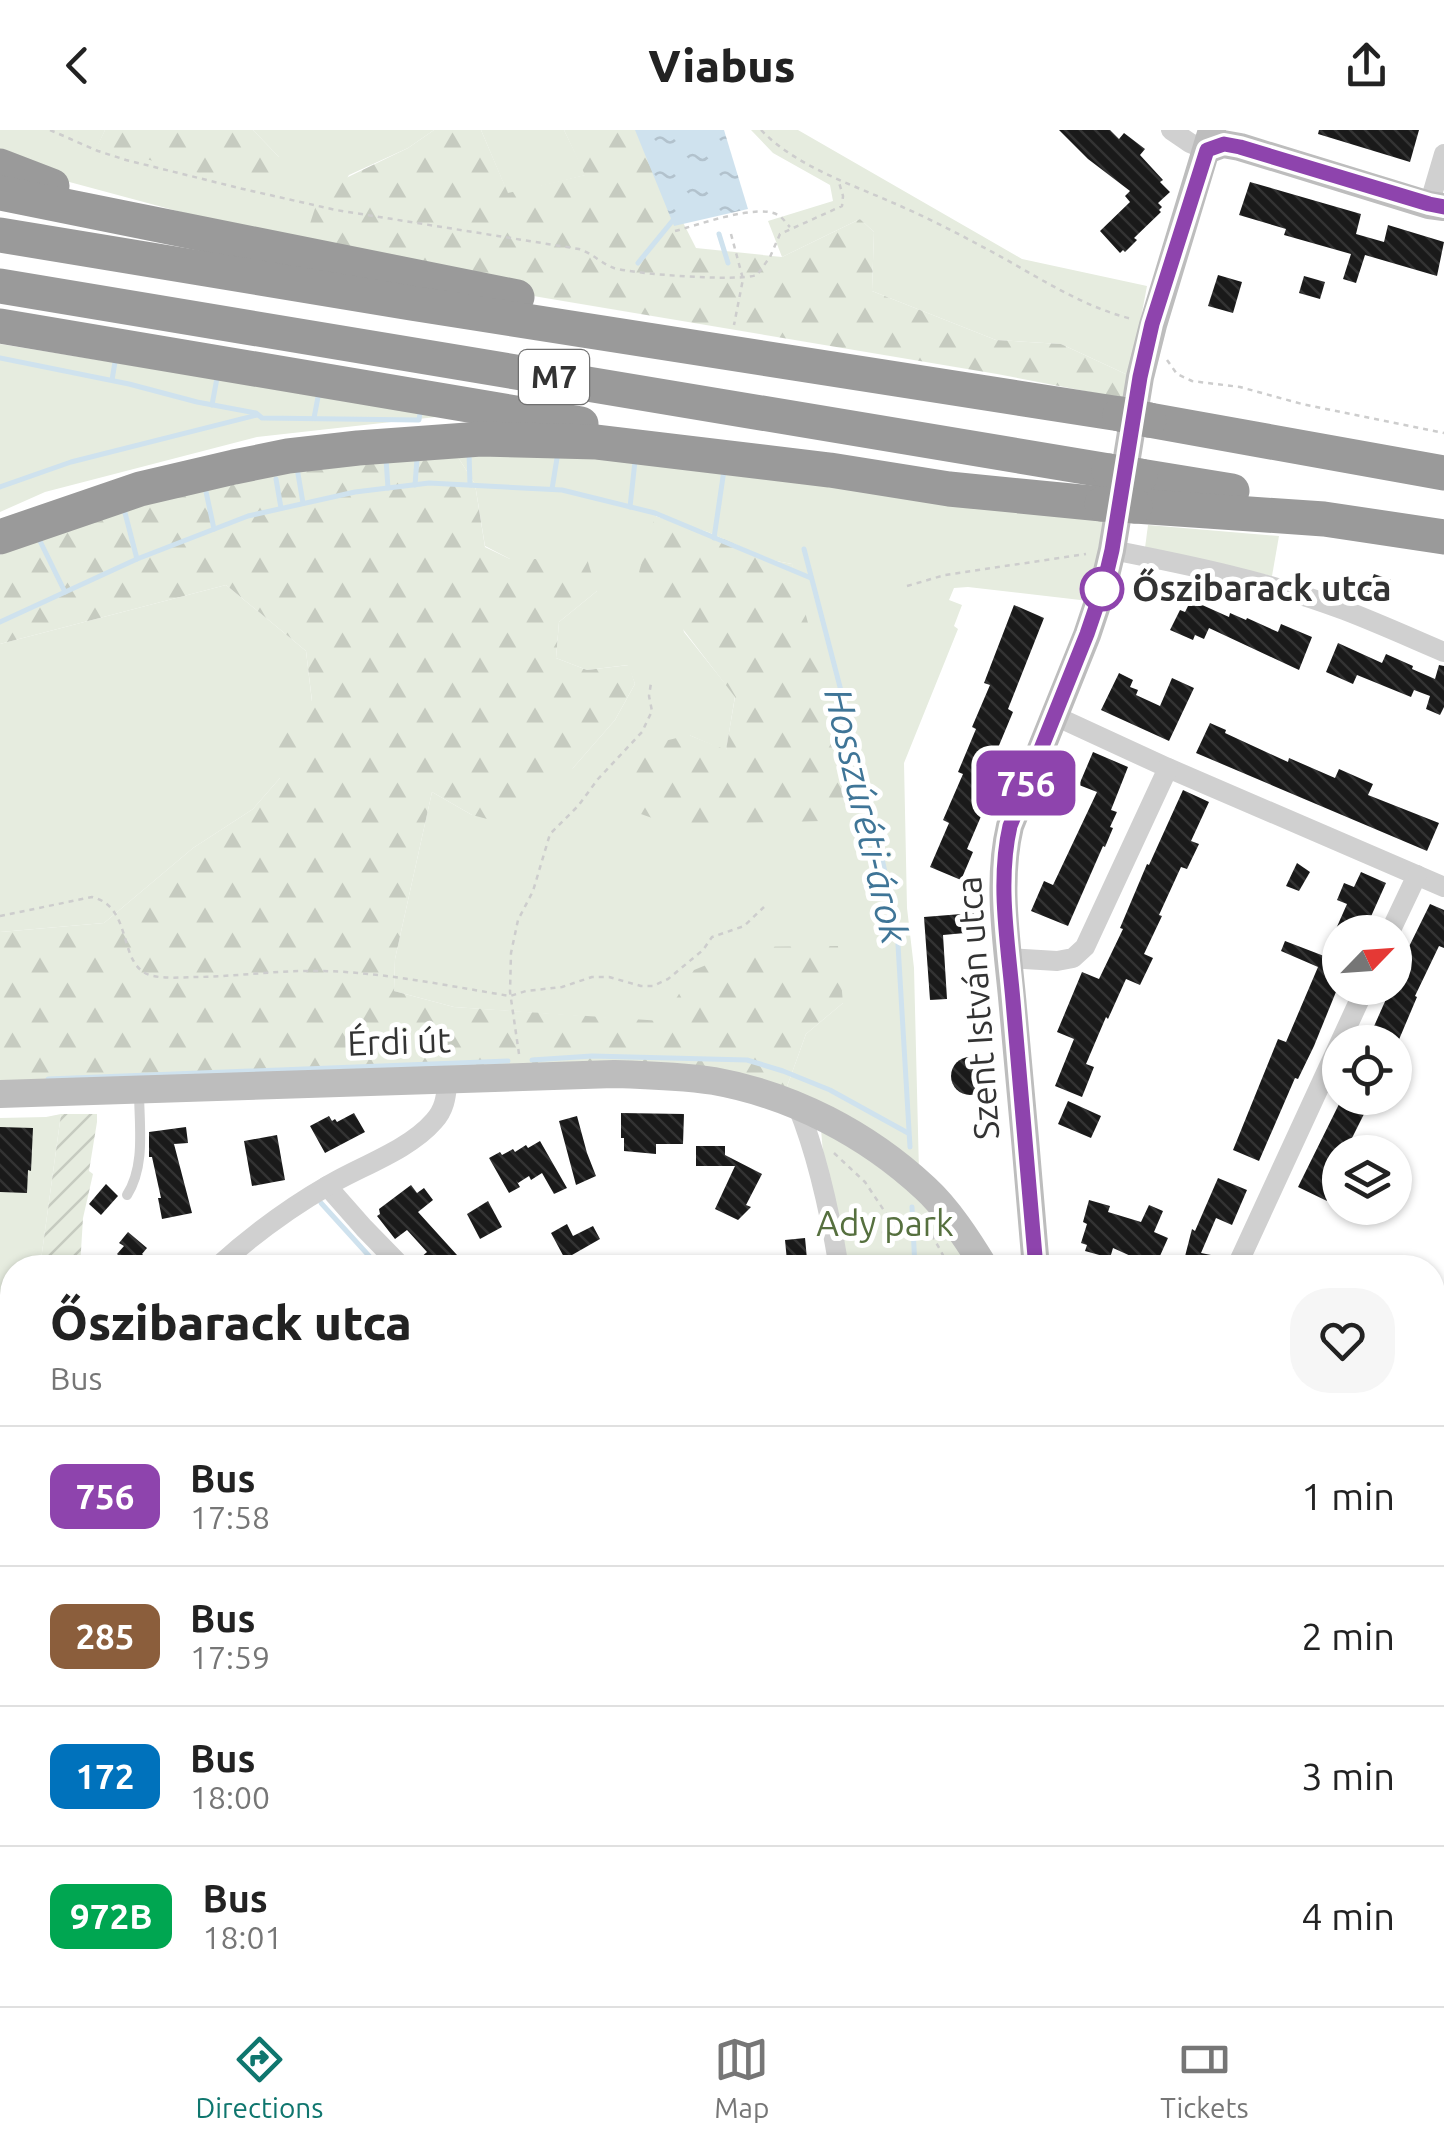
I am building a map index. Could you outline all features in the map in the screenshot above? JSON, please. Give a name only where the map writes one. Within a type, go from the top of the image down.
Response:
[{"type":"highway","points":[[0,166],[176,228]]},
{"type":"highway","points":[[0,193],[176,228]]},
{"type":"highway","name":"M7","points":[[176,228],[546,303],[671,344]]},
{"type":"highway","name":"M7","points":[[0,235],[1135,417],[1444,473]]},
{"type":"highway","name":"M7","points":[[0,286],[1120,496],[1444,526]]},
{"type":"highway","points":[[0,326],[518,412],[830,470]]},
{"type":"highway","points":[[0,537],[140,489],[288,456],[481,439],[597,442],[949,488],[1120,496],[1370,524],[1444,538]]},
{"type":"street","points":[[1171,130],[1190,143],[1210,140],[1251,150],[1437,206],[1444,154]]},
{"type":"street","name":"Szent István utca","points":[[1035,1255],[1009,958],[1004,852],[1010,826],[1092,620],[1112,550],[1152,324],[1210,140]]},
{"type":"street","points":[[1112,550],[1292,593],[1342,609],[1444,652]]},
{"type":"street","points":[[1054,715],[1444,887]]},
{"type":"street","points":[[1009,958],[1058,961],[1073,958],[1085,947],[1168,768]]},
{"type":"street","points":[[1398,915],[1417,875]]},
{"type":"street","points":[[1242,1255],[1357,1005]]},
{"type":"street","name":"Érdi út","points":[[0,1094],[523,1076],[614,1074],[691,1078],[758,1092],[801,1117],[831,1120],[865,1141],[927,1190],[975,1255]]},
{"type":"street","points":[[233,1255],[328,1186],[406,1143],[434,1122],[446,1102],[448,1078]]},
{"type":"street","points":[[801,1117],[832,1223],[837,1255]]},
{"type":"street","points":[[328,1186],[390,1255]]},
{"type":"lane","points":[[127,1195],[139,1163],[139,1089]]},
{"type":"path","points":[[50,130],[126,160],[336,210],[579,249],[610,267],[743,278],[757,275],[780,234],[842,206],[844,196],[838,180]]},
{"type":"path","points":[[761,130],[792,156],[980,245],[1097,309],[1152,324]]},
{"type":"path","points":[[674,231],[749,212],[778,215],[791,228]]},
{"type":"path","points":[[731,234],[743,278],[734,326]]},
{"type":"path","points":[[1167,360],[1177,374],[1192,382],[1240,387],[1444,433]]},
{"type":"path","points":[[907,586],[974,570],[1066,557]]},
{"type":"path","points":[[523,1076],[510,996],[510,953],[518,920],[533,891],[550,834],[642,732],[652,710],[651,683]]},
{"type":"path","points":[[0,916],[92,897],[102,900],[120,920],[138,968],[149,975],[230,976],[321,970],[510,996],[592,978],[609,977],[653,986],[668,979],[703,950],[712,937],[744,926],[764,907]]},
{"type":"path","points":[[801,1117],[865,1182],[899,1233]]},
{"type":"path","points":[[835,1242],[858,1226],[880,1232],[932,1234],[943,1255]]},
{"type":"green space","points":[[0,130],[105,130],[98,145],[279,157],[253,130],[434,130],[408,148],[349,175],[303,245],[62,180],[0,153]]},
{"type":"green space","points":[[105,130],[253,130],[279,157],[263,190],[97,146]]},
{"type":"green space","points":[[434,130],[481,130],[508,193],[585,175],[564,130],[636,130],[696,248],[782,257],[860,219],[874,232],[872,291],[996,340],[1061,344],[1130,376],[1126,399],[485,288],[303,245],[321,190],[408,148]]},
{"type":"green space","points":[[481,130],[564,130],[586,175],[508,194]]},
{"type":"green space","points":[[751,130],[798,130],[1022,259],[1147,286],[1130,376],[1061,344],[996,340],[872,291],[874,232],[860,219],[782,257],[768,221],[833,201],[830,185],[773,153]]},
{"type":"green space","points":[[0,344],[445,416],[257,437],[45,492],[0,512]]},
{"type":"green space","points":[[548,452],[1107,517],[1089,601],[968,587],[954,588],[949,600],[962,605],[954,626],[958,629],[904,763],[919,1172],[785,1092],[806,1034],[843,1003],[663,1022],[454,1007],[394,991],[395,959],[432,792],[472,815],[573,768],[615,720],[635,684],[628,665],[587,670],[556,658],[559,622],[597,591],[485,546],[475,484],[456,454]],"holes":[[[656,516],[708,532],[771,560],[792,564],[822,821],[689,735],[726,751],[735,696],[684,632]]]},
{"type":"green space","points":[[456,454],[475,484],[485,547],[510,559],[587,559],[597,591],[559,622],[556,658],[587,670],[629,665],[635,684],[615,720],[514,826],[472,815],[432,792],[395,959],[394,991],[454,1007],[662,1021],[694,970],[750,947],[838,946],[843,1003],[806,1034],[785,1092],[747,1079],[0,1087],[0,932],[104,923],[193,848],[253,809],[280,778],[271,723],[312,701],[306,651],[226,585],[0,644],[0,555],[108,515],[220,484],[295,470]]},
{"type":"green space","points":[[655,516],[708,532],[771,560],[792,564],[856,800],[822,821],[672,825],[638,813],[616,773],[648,745],[689,735],[726,750],[735,697],[639,572]]},
{"type":"green space","points":[[1148,525],[1279,536],[1272,576],[1145,548]]},
{"type":"green space","points":[[226,585],[306,651],[312,702],[280,778],[253,809],[193,848],[104,923],[0,932],[0,644]]},
{"type":"green space","points":[[61,1114],[42,1255],[0,1255],[0,1118]]},
{"type":"green space","points":[[61,1114],[97,1114],[81,1255],[42,1255]]},
{"type":"green space","name":"Ady park","points":[[821,1129],[840,1138],[922,1200],[964,1255],[844,1255]]},
{"type":"water","points":[[635,130],[724,130],[748,209],[674,226]]},
{"type":"building","points":[[1059,130],[1110,130],[1119,139],[1124,133],[1145,149],[1140,155],[1170,192],[1158,203],[1161,212],[1125,252],[1120,253],[1100,231],[1130,202],[1125,196],[1130,191],[1088,159]]},
{"type":"building","points":[[1319,130],[1419,130],[1410,162],[1318,134]]},
{"type":"building","points":[[1250,182],[1361,214],[1356,234],[1384,242],[1388,225],[1444,242],[1437,276],[1365,255],[1356,283],[1343,279],[1351,254],[1284,235],[1286,229],[1239,215]]},
{"type":"building","points":[[1218,275],[1242,282],[1233,313],[1208,306]]},
{"type":"building","points":[[1304,276],[1325,282],[1320,299],[1299,293]]},
{"type":"building","points":[[1374,574],[1391,580],[1384,598],[1367,592]]},
{"type":"building","points":[[1191,600],[1278,632],[1281,624],[1312,637],[1299,670],[1209,628],[1204,639],[1195,635],[1193,640],[1170,630],[1180,610],[1185,612]]},
{"type":"building","points":[[1014,605],[1044,618],[1008,709],[1013,712],[995,755],[1000,757],[980,805],[985,807],[967,849],[973,852],[961,880],[930,867],[949,823],[943,820],[963,774],[958,772],[990,685],[984,683]]},
{"type":"building","points":[[1338,643],[1382,663],[1386,654],[1435,679],[1439,665],[1444,666],[1444,707],[1440,715],[1426,709],[1430,696],[1414,690],[1411,697],[1357,675],[1353,684],[1326,672]]},
{"type":"building","points":[[1119,673],[1133,680],[1130,687],[1138,690],[1136,695],[1160,706],[1172,678],[1194,688],[1169,741],[1101,710]]},
{"type":"building","points":[[1210,723],[1288,762],[1289,758],[1335,778],[1339,769],[1373,784],[1368,795],[1439,823],[1427,851],[1196,753]]},
{"type":"building","points":[[1093,752],[1128,767],[1111,810],[1117,812],[1110,827],[1113,828],[1068,926],[1031,911],[1044,881],[1053,885],[1097,792],[1079,785]]},
{"type":"building","points":[[1183,790],[1209,802],[1191,841],[1199,844],[1187,869],[1181,867],[1159,915],[1162,916],[1144,954],[1153,958],[1140,985],[1126,979],[1106,1017],[1086,1064],[1094,1067],[1082,1097],[1055,1086],[1074,1039],[1057,1032],[1082,972],[1099,979]]},
{"type":"building","points":[[1297,863],[1310,872],[1299,891],[1286,886]]},
{"type":"building","points":[[1361,872],[1386,883],[1372,915],[1342,915],[1347,904],[1337,900],[1344,883],[1354,887]]},
{"type":"building","points":[[1430,904],[1444,910],[1444,948],[1439,946],[1405,1025],[1375,1025],[1383,1005],[1412,1005],[1412,941]]},
{"type":"building","points":[[974,913],[976,932],[943,935],[947,999],[930,1000],[924,917]]},
{"type":"building","points":[[1285,941],[1322,955],[1322,1005],[1331,1005],[1259,1161],[1233,1150],[1278,1039],[1286,1042],[1318,967],[1281,951]]},
{"type":"building","points":[[970,1057],[983,1063],[989,1076],[983,1089],[970,1095],[957,1089],[951,1076],[957,1063]]},
{"type":"building","points":[[1068,1101],[1101,1116],[1091,1138],[1058,1124]]},
{"type":"building","points":[[354,1113],[365,1132],[325,1153],[310,1126],[329,1116],[337,1122]]},
{"type":"building","points":[[621,1113],[684,1114],[683,1144],[656,1144],[656,1154],[624,1151]]},
{"type":"building","points":[[1334,1115],[1364,1115],[1354,1135],[1324,1135]]},
{"type":"building","points":[[577,1116],[596,1176],[576,1185],[559,1121]]},
{"type":"building","points":[[0,1127],[33,1128],[27,1193],[0,1192]]},
{"type":"building","points":[[186,1127],[188,1143],[174,1144],[192,1213],[162,1219],[161,1198],[149,1157],[149,1132]]},
{"type":"building","points":[[277,1135],[285,1180],[252,1186],[244,1141]]},
{"type":"building","points":[[1322,1138],[1322,1199],[1298,1187]]},
{"type":"building","points":[[540,1141],[567,1188],[554,1194],[542,1173],[531,1180],[529,1176],[518,1183],[516,1180],[520,1187],[509,1193],[489,1158]]},
{"type":"building","points":[[696,1146],[725,1146],[725,1155],[762,1174],[746,1205],[751,1207],[738,1220],[715,1209],[735,1166],[696,1166]]},
{"type":"building","points":[[1218,1178],[1247,1190],[1232,1225],[1216,1218],[1201,1253],[1211,1255],[1185,1255],[1192,1229],[1195,1231]]},
{"type":"building","points":[[106,1184],[118,1196],[101,1215],[89,1204]]},
{"type":"building","points":[[411,1185],[417,1193],[424,1188],[433,1200],[418,1212],[457,1255],[424,1255],[427,1252],[407,1230],[395,1239],[377,1216],[379,1209]]},
{"type":"building","points":[[1089,1200],[1110,1206],[1108,1212],[1141,1222],[1149,1205],[1163,1211],[1154,1232],[1168,1238],[1160,1255],[1128,1255],[1113,1248],[1111,1255],[1099,1255],[1085,1251],[1087,1245],[1081,1243],[1087,1224],[1083,1222]]},
{"type":"building","points":[[488,1201],[502,1227],[480,1239],[467,1214]]},
{"type":"building","points":[[567,1224],[573,1236],[593,1226],[600,1239],[572,1255],[563,1255],[551,1233]]},
{"type":"building","points":[[128,1232],[147,1248],[143,1255],[118,1255],[124,1246],[119,1243]]},
{"type":"building","points":[[805,1238],[807,1255],[786,1255],[785,1240]]},
{"type":"waterway","points":[[638,263],[674,219]]},
{"type":"waterway","points":[[719,234],[728,263]]},
{"type":"waterway","points":[[0,358],[256,413],[262,418],[419,420],[420,413]]},
{"type":"waterway","points":[[112,380],[115,362]]},
{"type":"waterway","points":[[212,405],[217,378]]},
{"type":"waterway","points":[[314,418],[318,397]]},
{"type":"waterway","points":[[0,487],[71,462],[257,415]]},
{"type":"waterway","points":[[469,452],[470,485]]},
{"type":"waterway","points":[[552,489],[558,452]]},
{"type":"waterway","points":[[386,459],[388,488]]},
{"type":"waterway","points":[[415,485],[417,459]]},
{"type":"waterway","points":[[630,507],[635,461]]},
{"type":"waterway","points":[[297,468],[303,503]]},
{"type":"waterway","points":[[714,538],[724,470]]},
{"type":"waterway","points":[[276,479],[281,508]]},
{"type":"waterway","points":[[0,622],[137,559],[248,516],[355,492],[429,483],[562,490],[655,513],[811,578]]},
{"type":"waterway","points":[[205,487],[214,529]]},
{"type":"waterway","points":[[124,509],[137,559]]},
{"type":"waterway","points":[[38,537],[65,592]]},
{"type":"waterway","name":"Hosszúréti-árok","points":[[804,549],[869,798],[897,928],[910,1147]]},
{"type":"waterway","points":[[532,1060],[592,1056],[747,1060],[830,1090],[908,1133]]},
{"type":"waterway","points":[[48,1079],[508,1061]]},
{"type":"waterway","points":[[321,1203],[368,1255]]},
{"type":"waterway","name":"Hosszúréti-árok","points":[[912,1207],[914,1255]]},
{"type":"bus line","name":"756","points":[[1035,1255],[1009,958],[1004,852],[1010,826],[1104,584],[1152,324],[1207,150],[1224,144],[1240,147],[1444,207]]},
{"type":"place","name":"Őszibarack utca","points":[[1102,589]]}]
